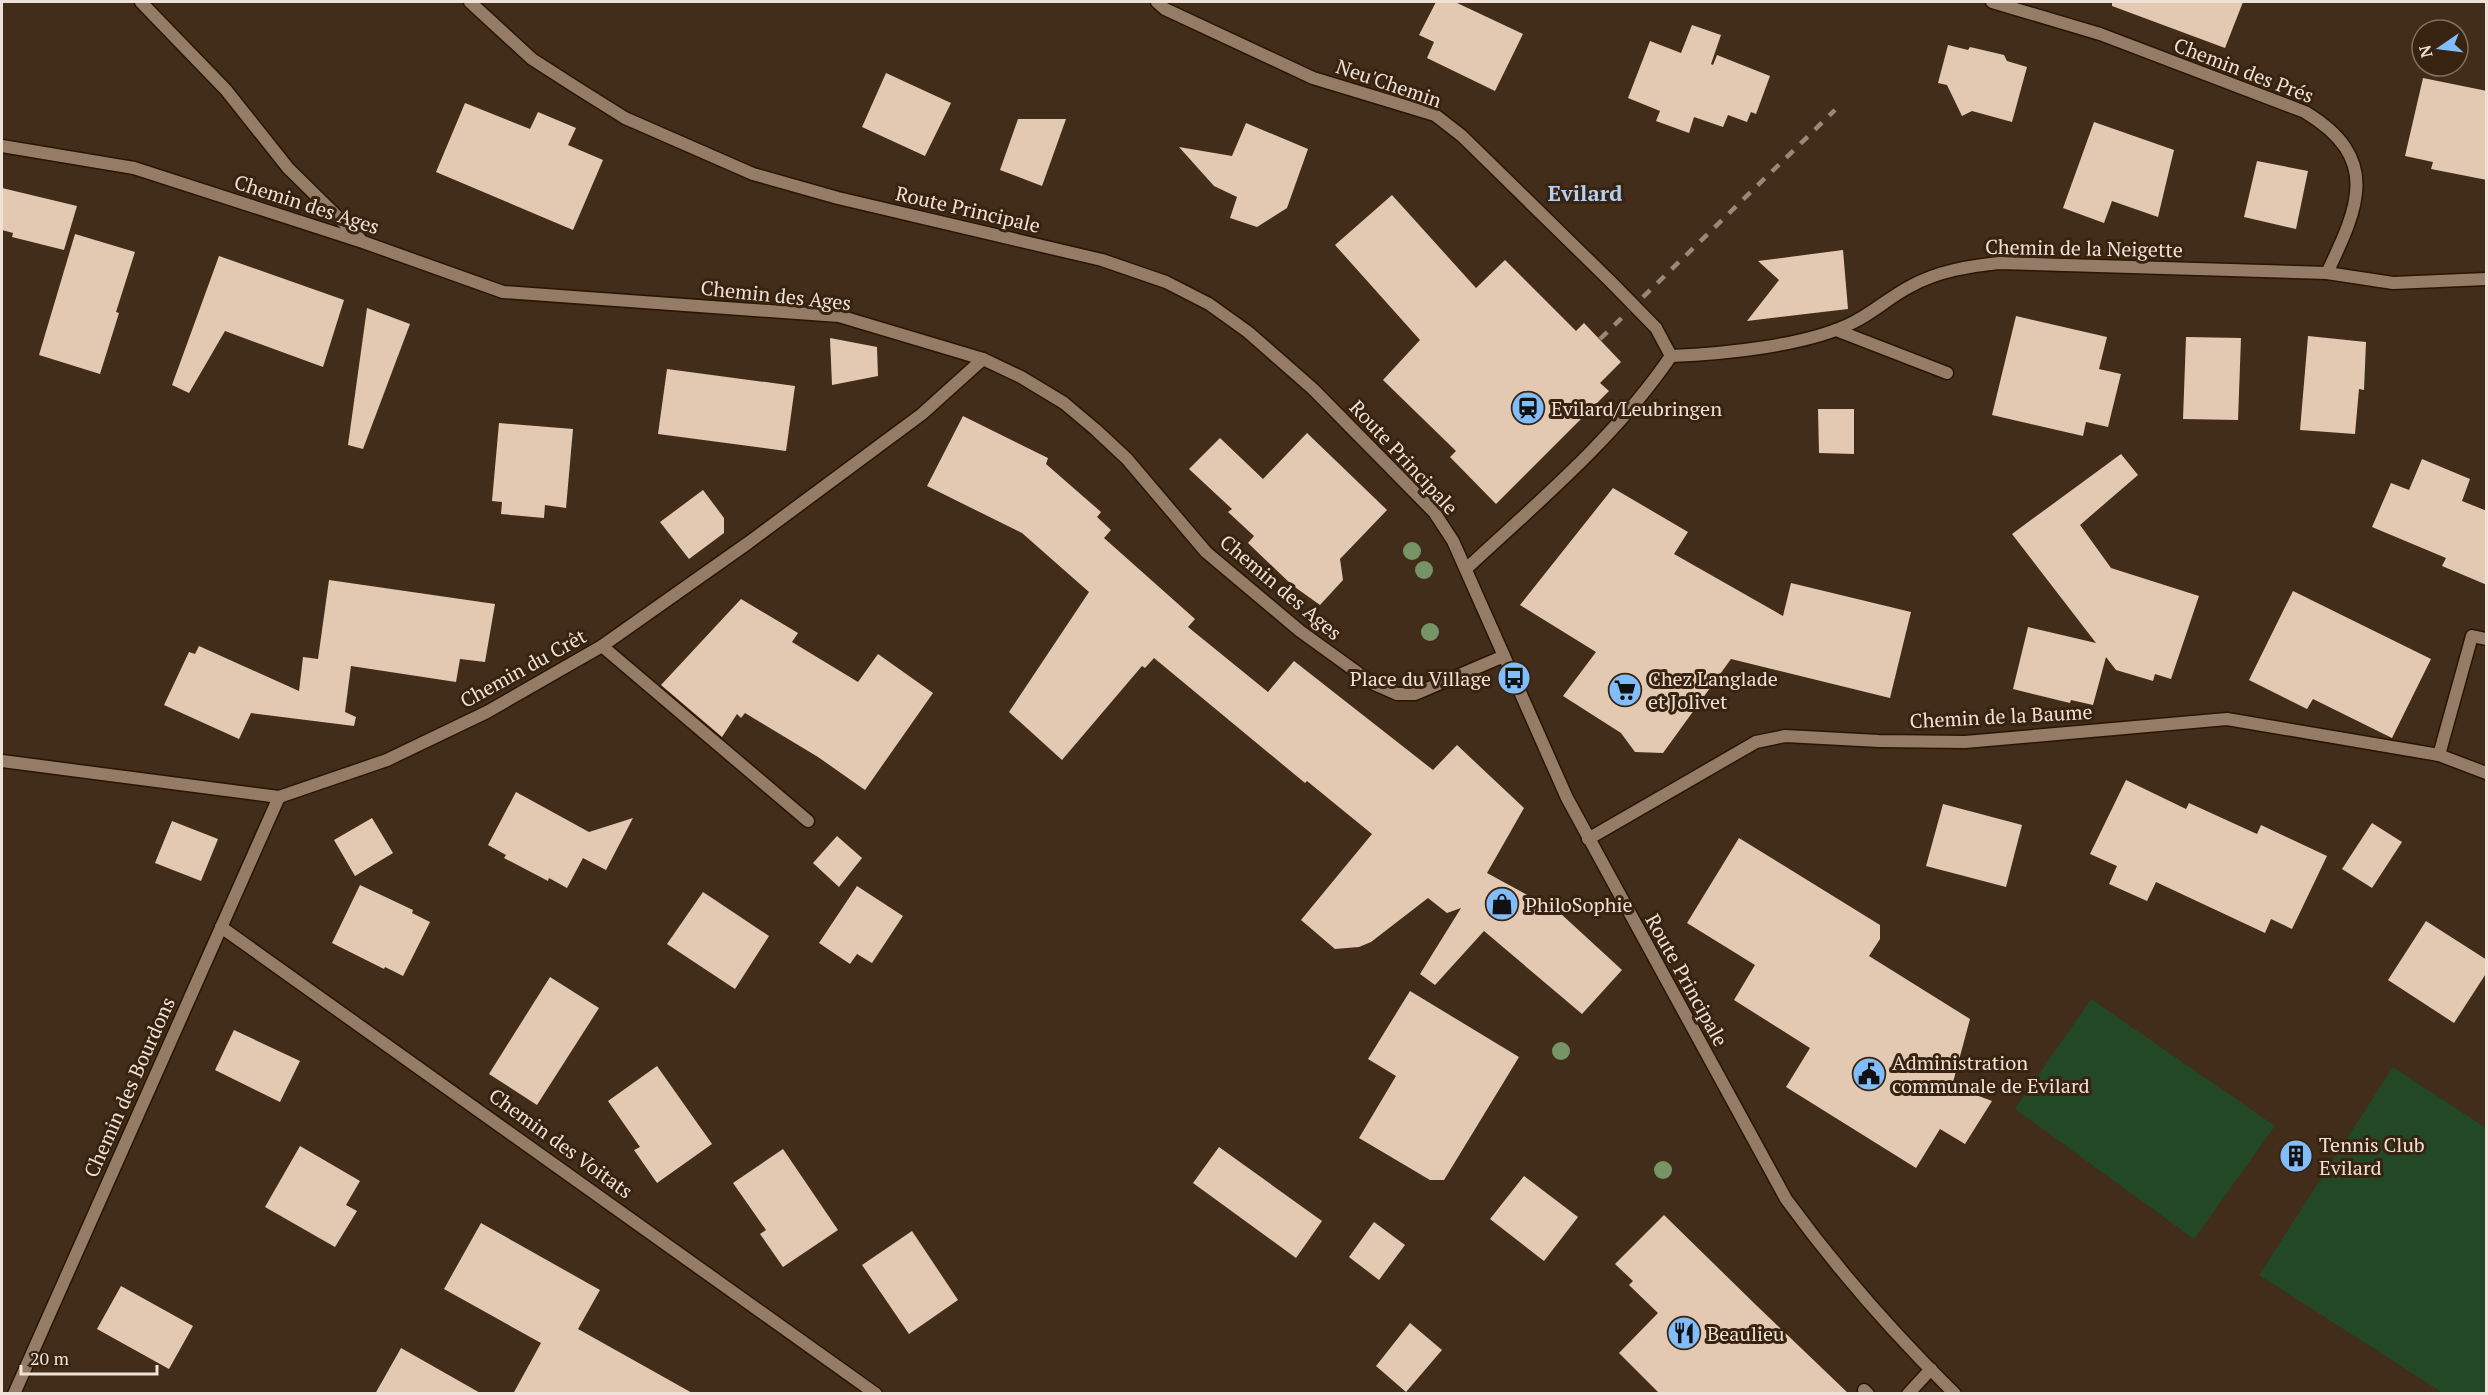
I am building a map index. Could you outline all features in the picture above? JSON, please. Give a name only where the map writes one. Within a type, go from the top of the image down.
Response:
[{"type":"street","points":[[141,2],[226,90],[288,168],[363,242]]},
{"type":"street","name":"Route Principale","points":[[470,2],[532,59],[625,118],[753,174],[838,198],[1101,260],[1166,282],[1209,304],[1248,332],[1312,389],[1434,512],[1453,541],[1567,798],[1786,1198],[1819,1244],[1864,1299],[1955,1394]]},
{"type":"street","name":"Neu'Chemin","points":[[1157,2],[1165,9],[1312,78],[1435,115],[1462,135],[1611,282],[1656,328],[1671,356]]},
{"type":"street","name":"Chemin des Prés","points":[[1992,2],[2100,34],[2305,112],[2325,124],[2338,136],[2349,152],[2355,170],[2357,187],[2351,217],[2327,273]]},
{"type":"street","name":"Chemin des Ages","points":[[2,146],[134,168],[363,242],[503,292],[839,316],[983,359],[1021,376],[1064,403],[1127,459],[1214,559],[1300,631],[1372,683],[1396,694],[1415,694],[1504,656]]},
{"type":"street","name":"Chemin de la Neigette","points":[[1671,356],[1708,355],[1806,339],[1854,322],[1912,285],[1936,275],[1982,264],[2327,273],[2392,283],[2487,279]]},
{"type":"street","points":[[1836,330],[1947,373]]},
{"type":"street","points":[[1466,569],[1604,438],[1649,388],[1671,356]]},
{"type":"street","name":"Chemin du Crêt","points":[[2,760],[279,797],[387,760],[488,712],[602,646],[748,543],[922,414],[983,359]]},
{"type":"street","points":[[2439,755],[2472,636],[2487,639]]},
{"type":"street","points":[[602,646],[808,820]]},
{"type":"street","name":"Chemin de la Baume","points":[[1588,839],[1756,742],[1785,736],[1880,741],[1965,742],[2227,719],[2439,755],[2487,773]]},
{"type":"street","name":"Chemin des Bourdons","points":[[14,1394],[279,797]]},
{"type":"street","name":"Chemin des Voitats","points":[[222,927],[876,1394]]},
{"type":"street","points":[[1908,1394],[1930,1369]]},
{"type":"green space","points":[[2091,999],[2275,1126],[2194,1239],[2015,1109]]},
{"type":"green space","points":[[2393,1067],[2486,1128],[2486,1393],[2443,1393],[2259,1275]]},
{"type":"building","points":[[1436,2],[1455,2],[1523,34],[1495,91],[1427,58],[1434,42],[1419,35]]},
{"type":"building","points":[[2112,2],[2243,2],[2225,48],[2112,6]]},
{"type":"building","points":[[1692,25],[1721,35],[1711,64],[1713,65],[1717,55],[1770,76],[1756,114],[1751,112],[1747,122],[1728,115],[1723,127],[1694,117],[1689,133],[1656,121],[1660,111],[1628,98],[1650,41],[1681,53]]},
{"type":"building","points":[[1948,45],[1968,50],[1970,47],[2004,55],[2007,61],[2027,67],[2012,122],[1972,111],[1962,116],[1947,85],[1938,83]]},
{"type":"building","points":[[886,73],[951,103],[925,156],[862,127]]},
{"type":"building","points":[[2423,78],[2487,91],[2487,180],[2431,169],[2433,162],[2405,156]]},
{"type":"building","points":[[465,103],[530,129],[538,112],[576,128],[568,145],[603,160],[573,230],[436,172]]},
{"type":"building","points":[[1018,119],[1066,119],[1042,186],[1000,170]]},
{"type":"building","points":[[2094,122],[2174,150],[2158,217],[2112,201],[2104,223],[2063,208]]},
{"type":"building","points":[[1246,123],[1308,149],[1287,208],[1257,227],[1230,218],[1237,197],[1214,186],[1179,147],[1232,156]]},
{"type":"building","points":[[2257,161],[2308,171],[2296,229],[2244,217]]},
{"type":"building","points":[[2,188],[77,206],[64,250],[12,237],[13,233],[2,230]]},
{"type":"building","points":[[1392,195],[1476,288],[1505,260],[1576,331],[1584,323],[1621,362],[1600,383],[1609,391],[1496,504],[1450,457],[1456,451],[1383,380],[1420,340],[1335,245]]},
{"type":"building","points":[[75,234],[135,252],[100,374],[39,355]]},
{"type":"building","points":[[1843,250],[1848,309],[1747,321],[1779,280],[1758,261]]},
{"type":"building","points":[[219,256],[344,300],[323,367],[225,331],[189,393],[172,385]]},
{"type":"building","points":[[367,308],[410,324],[363,449],[348,445]]},
{"type":"building","points":[[2016,316],[2107,337],[2099,369],[2121,374],[2108,427],[2086,422],[2083,436],[1992,415]]},
{"type":"building","points":[[2308,336],[2366,342],[2364,390],[2359,389],[2355,434],[2300,430]]},
{"type":"building","points":[[2186,337],[2241,338],[2238,420],[2183,419]]},
{"type":"building","points":[[830,338],[877,347],[878,376],[832,385]]},
{"type":"building","points":[[667,369],[795,386],[786,451],[658,434]]},
{"type":"building","points":[[1818,409],[1854,409],[1854,454],[1819,453]]},
{"type":"building","points":[[963,416],[1048,458],[1046,464],[1101,512],[1097,517],[1111,530],[1104,538],[1195,619],[1188,627],[1268,692],[1294,661],[1433,770],[1457,745],[1524,808],[1487,873],[1560,913],[1622,970],[1582,1014],[1484,931],[1435,985],[1420,974],[1461,908],[1447,913],[1428,898],[1371,942],[1359,947],[1335,949],[1301,920],[1372,834],[1307,781],[1305,783],[1154,658],[1145,668],[1142,666],[1062,760],[1009,712],[1089,592],[1022,533],[927,486]]},
{"type":"building","points":[[499,423],[573,429],[566,508],[545,505],[544,518],[501,514],[502,502],[492,501]]},
{"type":"building","points":[[1307,433],[1387,510],[1340,559],[1343,580],[1320,605],[1292,585],[1248,543],[1254,536],[1228,512],[1232,509],[1189,469],[1220,438],[1263,479]]},
{"type":"building","points":[[2121,454],[2138,475],[2080,525],[2111,568],[2199,596],[2171,679],[2155,674],[2153,681],[2116,670],[2106,657],[2093,705],[2071,700],[2070,703],[2013,689],[2028,627],[2096,643],[2012,534]]},
{"type":"building","points":[[2422,459],[2470,479],[2462,501],[2487,511],[2487,585],[2442,566],[2446,558],[2372,527],[2391,483],[2409,490]]},
{"type":"building","points":[[1613,488],[1688,532],[1674,554],[1783,616],[1791,583],[1911,612],[1890,698],[1731,659],[1663,753],[1635,752],[1621,733],[1563,696],[1596,652],[1520,605]]},
{"type":"building","points":[[703,490],[724,518],[724,533],[689,559],[660,522]]},
{"type":"building","points":[[329,580],[495,604],[485,662],[460,659],[456,682],[351,666],[345,712],[356,717],[354,726],[251,713],[239,739],[164,705],[189,652],[195,654],[199,646],[299,691],[303,657],[318,659]]},
{"type":"building","points":[[2293,591],[2431,659],[2392,738],[2313,699],[2307,709],[2249,680]]},
{"type":"building","points":[[741,599],[798,633],[792,642],[858,682],[878,654],[933,693],[865,790],[818,757],[745,713],[741,718],[737,714],[722,737],[661,685]]},
{"type":"building","points":[[2126,780],[2186,809],[2189,803],[2257,834],[2261,825],[2327,856],[2292,929],[2271,919],[2265,933],[2156,882],[2147,901],[2109,884],[2117,866],[2090,854]]},
{"type":"building","points":[[516,792],[589,832],[633,818],[606,870],[583,858],[567,888],[549,878],[548,881],[504,858],[506,855],[488,845]]},
{"type":"building","points":[[1943,804],[2022,825],[2006,887],[1926,866]]},
{"type":"building","points":[[372,818],[393,853],[355,876],[334,840]]},
{"type":"building","points":[[172,821],[218,839],[201,881],[155,863]]},
{"type":"building","points":[[2372,823],[2402,842],[2372,888],[2342,869]]},
{"type":"building","points":[[837,836],[862,858],[839,887],[813,863]]},
{"type":"building","points":[[1739,838],[1880,925],[1880,939],[1869,956],[1970,1019],[1952,1086],[1992,1101],[1965,1144],[1940,1129],[1916,1168],[1786,1087],[1810,1048],[1734,1000],[1755,965],[1687,923]]},
{"type":"building","points":[[360,885],[413,910],[412,913],[430,922],[403,976],[332,943]]},
{"type":"building","points":[[857,886],[903,916],[872,963],[857,954],[850,964],[819,943]]},
{"type":"building","points":[[703,892],[769,936],[735,989],[667,944]]},
{"type":"building","points":[[2426,921],[2487,960],[2487,972],[2454,1023],[2388,980]]},
{"type":"building","points":[[550,977],[599,1008],[537,1105],[489,1074]]},
{"type":"building","points":[[1410,991],[1519,1057],[1444,1180],[1430,1180],[1359,1138],[1396,1076],[1368,1059]]},
{"type":"building","points":[[234,1030],[300,1061],[280,1102],[215,1070]]},
{"type":"building","points":[[657,1066],[712,1144],[657,1183],[634,1150],[640,1147],[608,1101]]},
{"type":"building","points":[[300,1146],[360,1181],[346,1205],[357,1211],[335,1247],[265,1207]]},
{"type":"building","points":[[1219,1147],[1322,1221],[1296,1258],[1193,1183]]},
{"type":"building","points":[[783,1149],[838,1230],[783,1267],[760,1234],[766,1230],[733,1183]]},
{"type":"building","points":[[1524,1176],[1578,1217],[1544,1261],[1490,1219]]},
{"type":"building","points":[[1664,1215],[1849,1394],[1660,1394],[1619,1353],[1658,1313],[1629,1285],[1633,1281],[1615,1264]]},
{"type":"building","points":[[1374,1222],[1405,1245],[1379,1280],[1349,1257]]},
{"type":"building","points":[[481,1223],[600,1290],[578,1329],[694,1394],[513,1394],[541,1343],[444,1289]]},
{"type":"building","points":[[912,1231],[958,1300],[909,1334],[862,1265]]},
{"type":"building","points":[[121,1286],[193,1326],[169,1369],[97,1329]]},
{"type":"building","points":[[1410,1323],[1442,1350],[1406,1392],[1376,1366]]},
{"type":"building","points":[[401,1348],[482,1394],[375,1394]]},
{"type":"railway","points":[[1600,339],[1835,110]]},
{"type":"place","name":"Evilard/Leubringen","points":[[1528,408]]},
{"type":"place","name":"Place du Village","points":[[1514,678]]},
{"type":"place","name":"Chez Langlade et Jolivet","points":[[1625,690]]},
{"type":"place","name":"PhiloSophie","points":[[1502,904]]},
{"type":"place","name":"Administration communale de Evilard","points":[[1869,1074]]},
{"type":"place","name":"Tennis Club Evilard","points":[[2296,1156]]},
{"type":"place","name":"Beaulieu","points":[[1684,1333]]},
{"type":"district","name":"Evilard","points":[[1585,192]]}]
